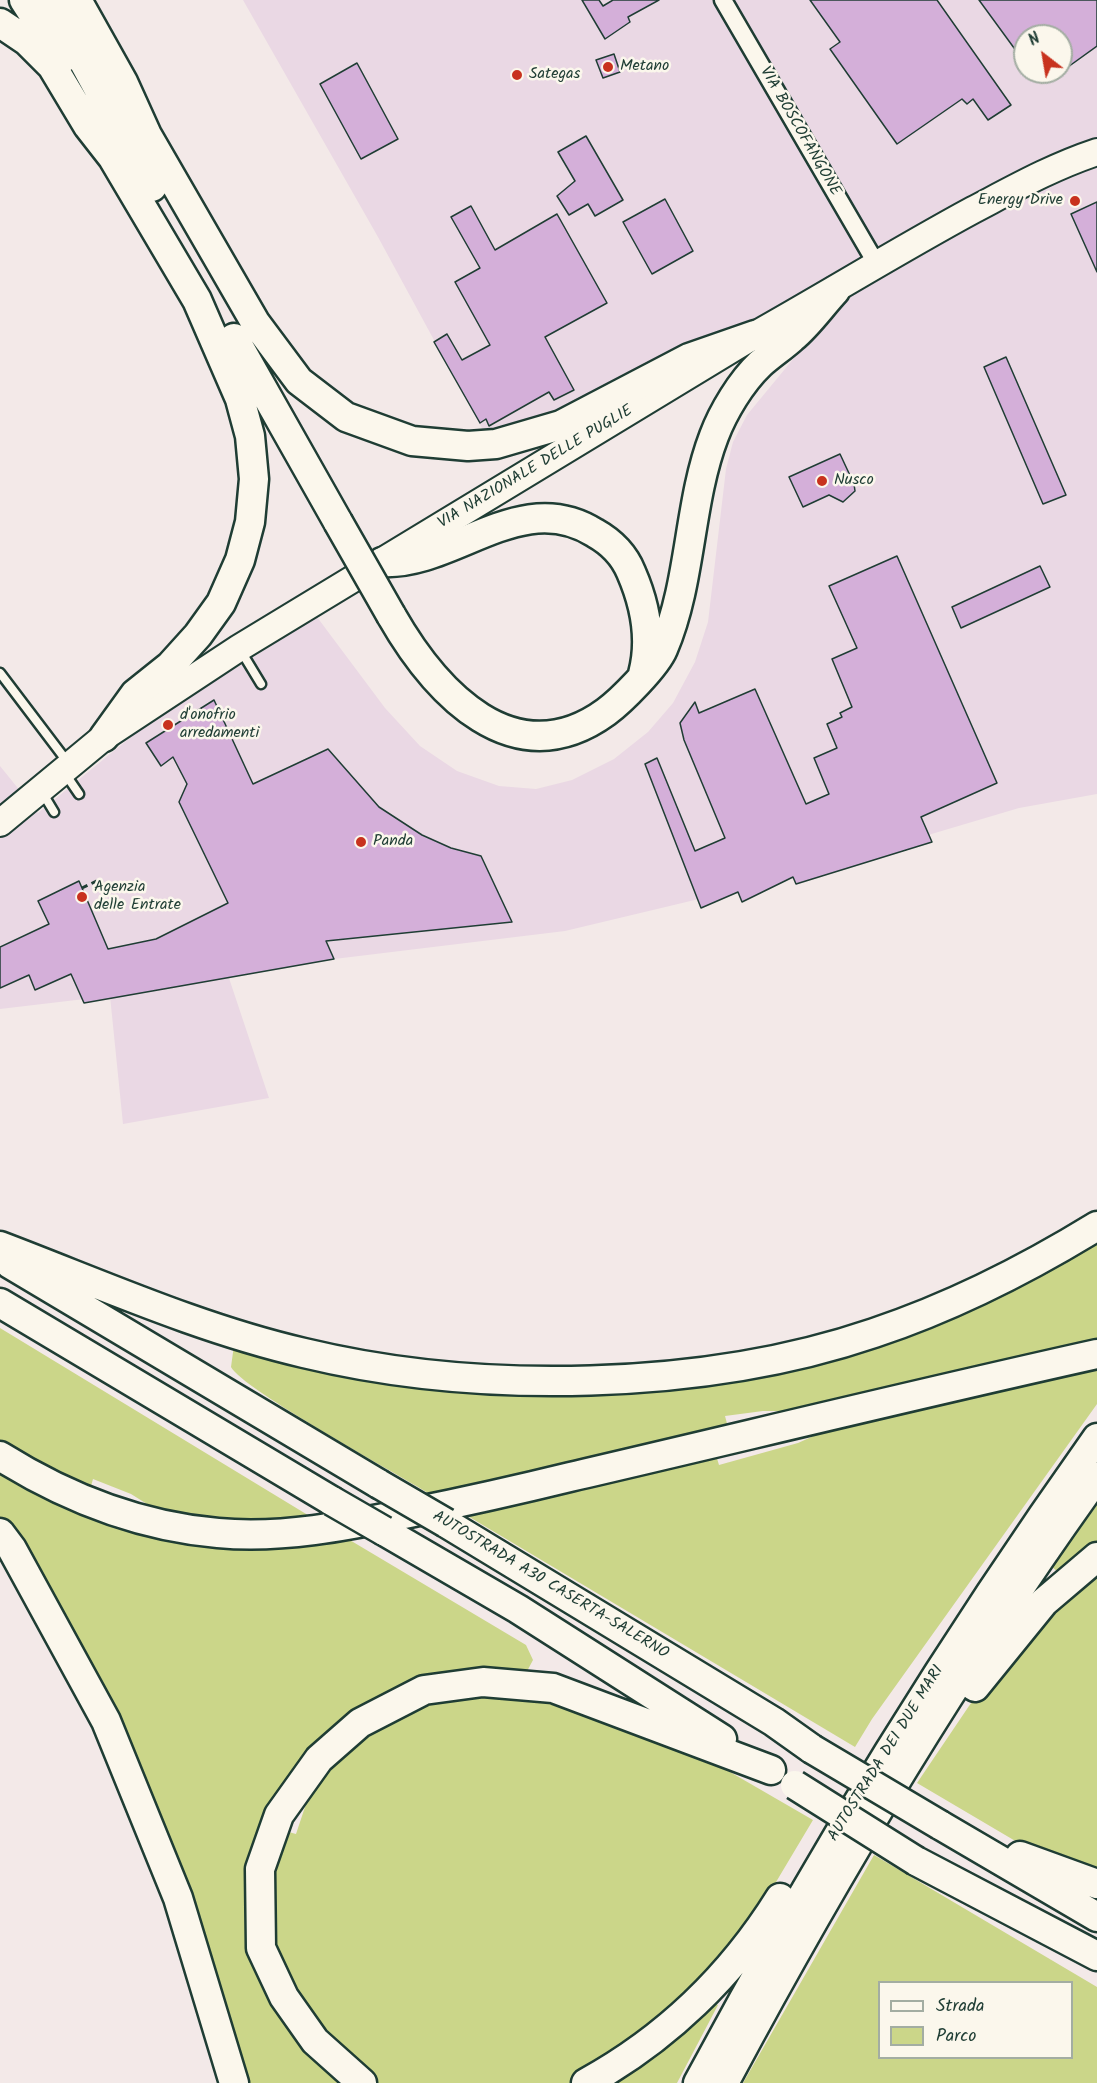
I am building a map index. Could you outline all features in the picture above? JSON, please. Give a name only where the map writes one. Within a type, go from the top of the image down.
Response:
[{"type":"highway","points":[[24,0],[98,121],[113,158]]},
{"type":"highway","points":[[51,0],[83,40],[112,88],[147,135]]},
{"type":"highway","points":[[51,0],[247,365],[391,615],[420,660],[451,694],[470,711],[514,734],[545,738],[568,733],[593,722],[615,706],[663,651],[679,603],[714,436],[731,402],[759,365],[794,337],[835,291]]},
{"type":"highway","points":[[77,0],[123,82],[147,135],[221,266],[275,352],[299,381],[320,400],[346,417],[386,434],[412,441],[468,446],[496,444],[531,436],[561,425],[689,358],[755,335]]},
{"type":"highway","points":[[0,23],[27,41],[52,66],[88,126],[113,158],[197,300],[247,365]]},
{"type":"highway","points":[[104,737],[135,694],[170,666],[198,635],[221,603],[240,560],[250,522],[254,479],[248,427],[240,399],[197,300]]},
{"type":"highway","points":[[382,562],[402,563],[508,524],[538,518],[570,521],[611,543],[628,566],[640,594],[646,626],[648,655],[643,674]]},
{"type":"highway","points":[[0,1246],[193,1319],[303,1353],[375,1368],[449,1377],[528,1381],[687,1373],[801,1353],[870,1335],[968,1296],[1097,1226]]},
{"type":"highway","name":"AUTOSTRADA A30 CASERTA-SALERNO","points":[[0,1258],[446,1523],[774,1722],[812,1749],[1097,1917]]},
{"type":"highway","points":[[0,1303],[518,1609],[916,1861],[1097,1956]]},
{"type":"highway","points":[[0,1456],[34,1477],[81,1500],[123,1515],[170,1527],[219,1534],[261,1535],[301,1532],[337,1528],[490,1496],[1094,1355]]},
{"type":"highway","name":"AUTOSTRADA DEI DUE MARI","points":[[698,2083],[761,1966],[864,1788],[953,1647],[1097,1438]]},
{"type":"highway","name":"AUTOSTRADA DEI DUE MARI","points":[[726,2083],[814,1919],[924,1733],[1097,1478]]},
{"type":"highway","points":[[586,2083],[612,2069],[674,2023],[717,1983],[743,1952],[767,1918],[886,1722],[1052,1501]]},
{"type":"highway","points":[[0,1533],[12,1549],[106,1721],[178,1898],[234,2083]]},
{"type":"highway","points":[[726,2083],[979,1680],[1044,1602],[1097,1557]]},
{"type":"highway","points":[[362,2083],[315,2041],[279,1987],[261,1948],[260,1869],[279,1815],[319,1759],[360,1723],[424,1690],[483,1682],[553,1688],[783,1778]]},
{"type":"highway","points":[[950,1830],[1097,1884]]},
{"type":"main road","name":"VIA NAZIONALE DELLE PUGLIE","points":[[0,823],[104,737],[239,648],[755,335],[835,291],[876,263],[1058,165],[1097,152]]},
{"type":"street","name":"VIA BOSCOFANGONE","points":[[723,0],[876,263]]},
{"type":"lane","points":[[239,648],[261,684]]},
{"type":"lane","points":[[0,673],[66,767],[79,794]]},
{"type":"lane","points":[[40,789],[54,812]]},
{"type":"path","points":[[82,888],[101,879]]},
{"type":"shaded area","points":[[243,0],[1097,0],[1097,794],[1019,808],[770,882],[565,931],[227,972],[269,1098],[123,1124],[110,996],[0,1009],[0,766],[38,813],[148,723],[317,617],[385,708],[420,746],[457,771],[499,786],[536,789],[572,780],[614,759],[648,732],[673,703],[695,662],[708,622],[726,469],[733,442],[747,415],[794,358],[753,323],[522,428],[484,432],[378,237]]},
{"type":"green space","points":[[1097,1236],[1097,1344],[807,1411],[763,1411],[725,1416],[729,1431],[435,1497],[292,1413],[263,1394],[231,1367],[234,1345],[375,1377],[739,1375]]},
{"type":"green space","points":[[0,1328],[316,1520],[237,1525],[163,1514],[131,1494],[93,1479],[89,1493],[0,1445]]},
{"type":"green space","points":[[1097,1368],[1097,1404],[872,1719],[855,1747],[466,1515],[715,1452],[719,1465],[798,1443],[838,1425]]},
{"type":"green space","points":[[0,1467],[65,1502],[343,1536],[526,1645],[533,1660],[525,1675],[358,1710],[306,1751],[275,1799],[271,2003],[301,2046],[340,2083],[236,2083],[178,1892],[0,1529]]},
{"type":"green space","points":[[1097,1505],[1097,1543],[1059,1573],[1052,1567]]},
{"type":"green space","points":[[1097,1560],[1097,1877],[1034,1852],[917,1783],[969,1706],[1035,1617]]},
{"type":"green space","points":[[521,1691],[661,1732],[813,1820],[748,1929],[707,1981],[577,2083],[373,2083],[286,1993],[267,1917],[281,1830],[296,1834],[315,1777],[402,1707]]},
{"type":"green space","points":[[874,1855],[1097,1987],[1097,2083],[743,2083]]},
{"type":"green space","points":[[709,2000],[718,2005],[677,2083],[606,2083]]},
{"type":"building","points":[[582,0],[599,0],[603,6],[613,0],[659,0],[628,17],[630,22],[605,39]]},
{"type":"building","points":[[810,0],[937,0],[1011,105],[988,120],[973,99],[967,104],[962,99],[897,144],[830,49],[840,42]]},
{"type":"building","points":[[979,0],[1097,0],[1097,46],[1073,63],[1073,24],[1013,24],[1013,47]]},
{"type":"building","points":[[614,54],[620,72],[603,78],[596,60]]},
{"type":"building","points":[[357,63],[398,139],[361,159],[320,84]]},
{"type":"building","points":[[586,136],[623,200],[595,216],[588,204],[569,215],[557,196],[575,181],[558,152]]},
{"type":"building","points":[[665,199],[693,251],[652,274],[623,222]]},
{"type":"building","points":[[1097,202],[1097,272],[1071,214]]},
{"type":"building","points":[[471,206],[495,250],[557,214],[607,303],[545,337],[574,390],[554,400],[549,392],[489,426],[486,419],[480,423],[434,342],[447,334],[462,360],[490,345],[455,282],[480,268],[451,217]]},
{"type":"building","points":[[1006,357],[1066,495],[1043,504],[984,367]]},
{"type":"building","name":"Nusco","points":[[840,454],[855,491],[843,502],[829,495],[803,507],[789,477]]},
{"type":"building","points":[[897,556],[997,783],[921,817],[932,842],[796,884],[793,877],[742,902],[738,892],[701,908],[645,764],[657,758],[695,851],[725,838],[684,740],[680,723],[695,702],[699,713],[755,689],[806,804],[829,794],[814,758],[837,748],[827,724],[842,717],[840,713],[852,707],[832,659],[857,648],[829,586]]},
{"type":"building","points":[[1040,566],[1050,587],[961,628],[952,607]]},
{"type":"building","points":[[214,700],[253,784],[328,749],[379,807],[422,835],[451,848],[481,856],[512,922],[326,941],[334,959],[84,1003],[71,974],[35,990],[29,975],[0,988],[0,947],[49,924],[38,901],[79,881],[108,949],[156,939],[228,903],[179,802],[187,784],[173,757],[161,766],[146,743]]},
{"type":"place","name":"Metano","points":[[608,67]]},
{"type":"place","name":"Sategas","points":[[517,75]]},
{"type":"place","name":"Energy Drive","points":[[1075,201]]},
{"type":"place","name":"Nusco","points":[[822,481]]},
{"type":"place","name":"d'onofrio arredamenti","points":[[168,725]]},
{"type":"place","name":"Panda","points":[[361,842]]},
{"type":"place","name":"Agenzia delle Entrate","points":[[82,897]]}]
